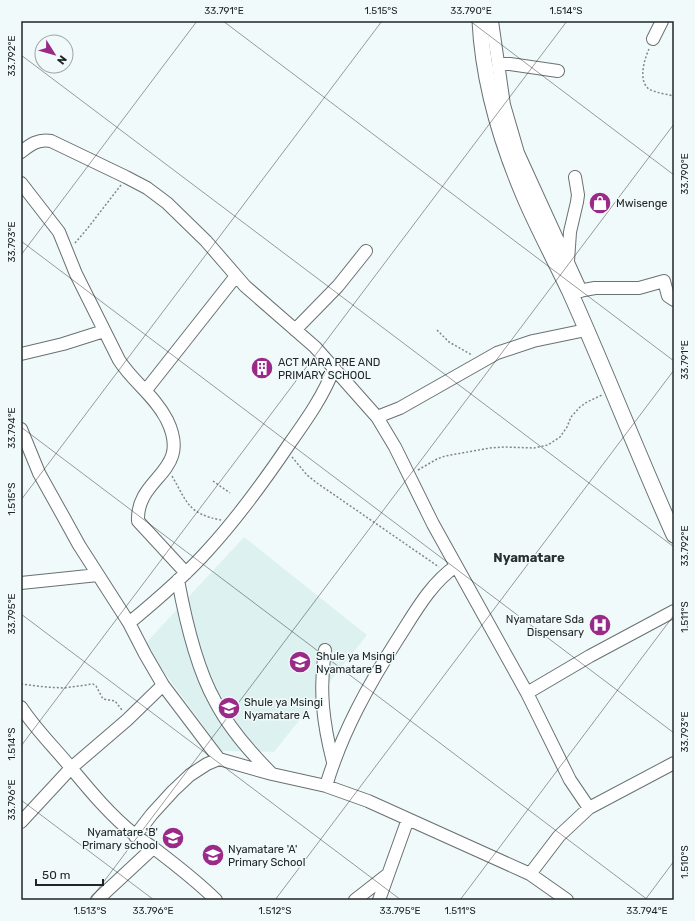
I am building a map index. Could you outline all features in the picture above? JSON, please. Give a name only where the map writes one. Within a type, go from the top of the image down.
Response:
[{"type":"main road","points":[[480,21],[481,44],[488,83],[506,150],[524,196],[576,291],[586,330],[674,535]]},
{"type":"street","points":[[492,21],[504,105],[518,153],[568,264],[576,291],[595,288],[639,288],[664,281],[668,296],[674,300]]},
{"type":"street","points":[[653,39],[662,21]]},
{"type":"street","points":[[498,68],[504,64],[510,64],[558,71]]},
{"type":"street","points":[[21,152],[31,144],[42,140],[51,141],[147,188],[167,203],[206,241],[245,286],[315,347],[377,417],[395,447],[410,477],[433,524],[452,569],[527,693],[570,780],[589,808]]},
{"type":"street","points":[[568,264],[570,232],[573,216],[576,210],[578,195],[575,177]]},
{"type":"street","points":[[21,183],[59,232],[66,252],[118,360],[127,373],[146,390],[156,403],[173,434],[173,456],[167,466],[145,493],[137,512],[138,521],[182,577],[181,599],[200,668],[214,701],[241,740],[272,774]]},
{"type":"street","points":[[295,330],[338,286],[366,251]]},
{"type":"street","points":[[146,390],[236,276]]},
{"type":"street","points":[[377,417],[400,408],[434,390],[497,353],[518,345],[545,338],[586,330]]},
{"type":"street","points":[[21,354],[63,344],[104,331]]},
{"type":"street","points":[[129,623],[182,577],[209,549],[235,518],[286,450],[318,402],[330,381],[334,368]]},
{"type":"street","points":[[21,429],[39,473],[79,545],[129,623],[163,685],[219,759],[272,774],[326,786],[368,801],[530,874],[568,900]]},
{"type":"street","points":[[326,786],[333,762],[348,726],[386,657],[423,600],[452,569]]},
{"type":"street","points":[[21,583],[98,575]]},
{"type":"street","points":[[527,693],[590,656],[674,611]]},
{"type":"street","points":[[325,650],[321,691],[322,711],[326,737],[333,762]]},
{"type":"street","points":[[22,820],[71,768],[127,720],[163,685]]},
{"type":"street","points":[[21,707],[32,723],[88,790],[135,836],[200,884],[216,900]]},
{"type":"street","points":[[135,836],[152,814],[173,791],[207,764],[219,759]]},
{"type":"street","points":[[530,874],[559,836],[589,808],[674,763]]},
{"type":"street","points":[[379,900],[408,819]]},
{"type":"street","points":[[97,900],[153,848]]},
{"type":"street","points":[[355,900],[387,875]]},
{"type":"path","points":[[653,39],[646,55],[643,77],[645,84],[649,89],[674,96]]},
{"type":"path","points":[[66,252],[92,224],[116,193],[126,177]]},
{"type":"path","points":[[437,330],[449,342],[483,360]]},
{"type":"path","points":[[410,477],[424,466],[445,456],[490,448],[534,448],[548,445],[560,437],[567,427],[571,417],[580,407],[587,402],[613,391]]},
{"type":"path","points":[[286,450],[312,479],[452,569]]},
{"type":"path","points":[[167,466],[188,506],[202,514],[216,519],[225,521],[235,518]]},
{"type":"path","points":[[213,481],[230,493]]},
{"type":"path","points":[[21,684],[64,688],[93,684],[96,686],[103,699],[115,701],[119,705],[127,720]]},
{"type":"shaded area","points":[[244,537],[367,635],[274,752],[222,751],[144,645]]},
{"type":"place","name":"Mwisenge","points":[[600,203]]},
{"type":"place","name":"ACT MARA PRE AND PRIMARY SCHOOL","points":[[262,368]]},
{"type":"place","name":"Nyamatare Sda Dispensary","points":[[600,625]]},
{"type":"place","name":"Shule ya Msingi Nyamatare B","points":[[300,662]]},
{"type":"place","name":"Shule ya Msingi Nyamatare A","points":[[229,708]]},
{"type":"place","name":"Nyamatare 'B' Primary school","points":[[173,838]]},
{"type":"place","name":"Nyamatare 'A' Primary School","points":[[213,855]]},
{"type":"district","name":"Nyamatare","points":[[529,557]]}]
